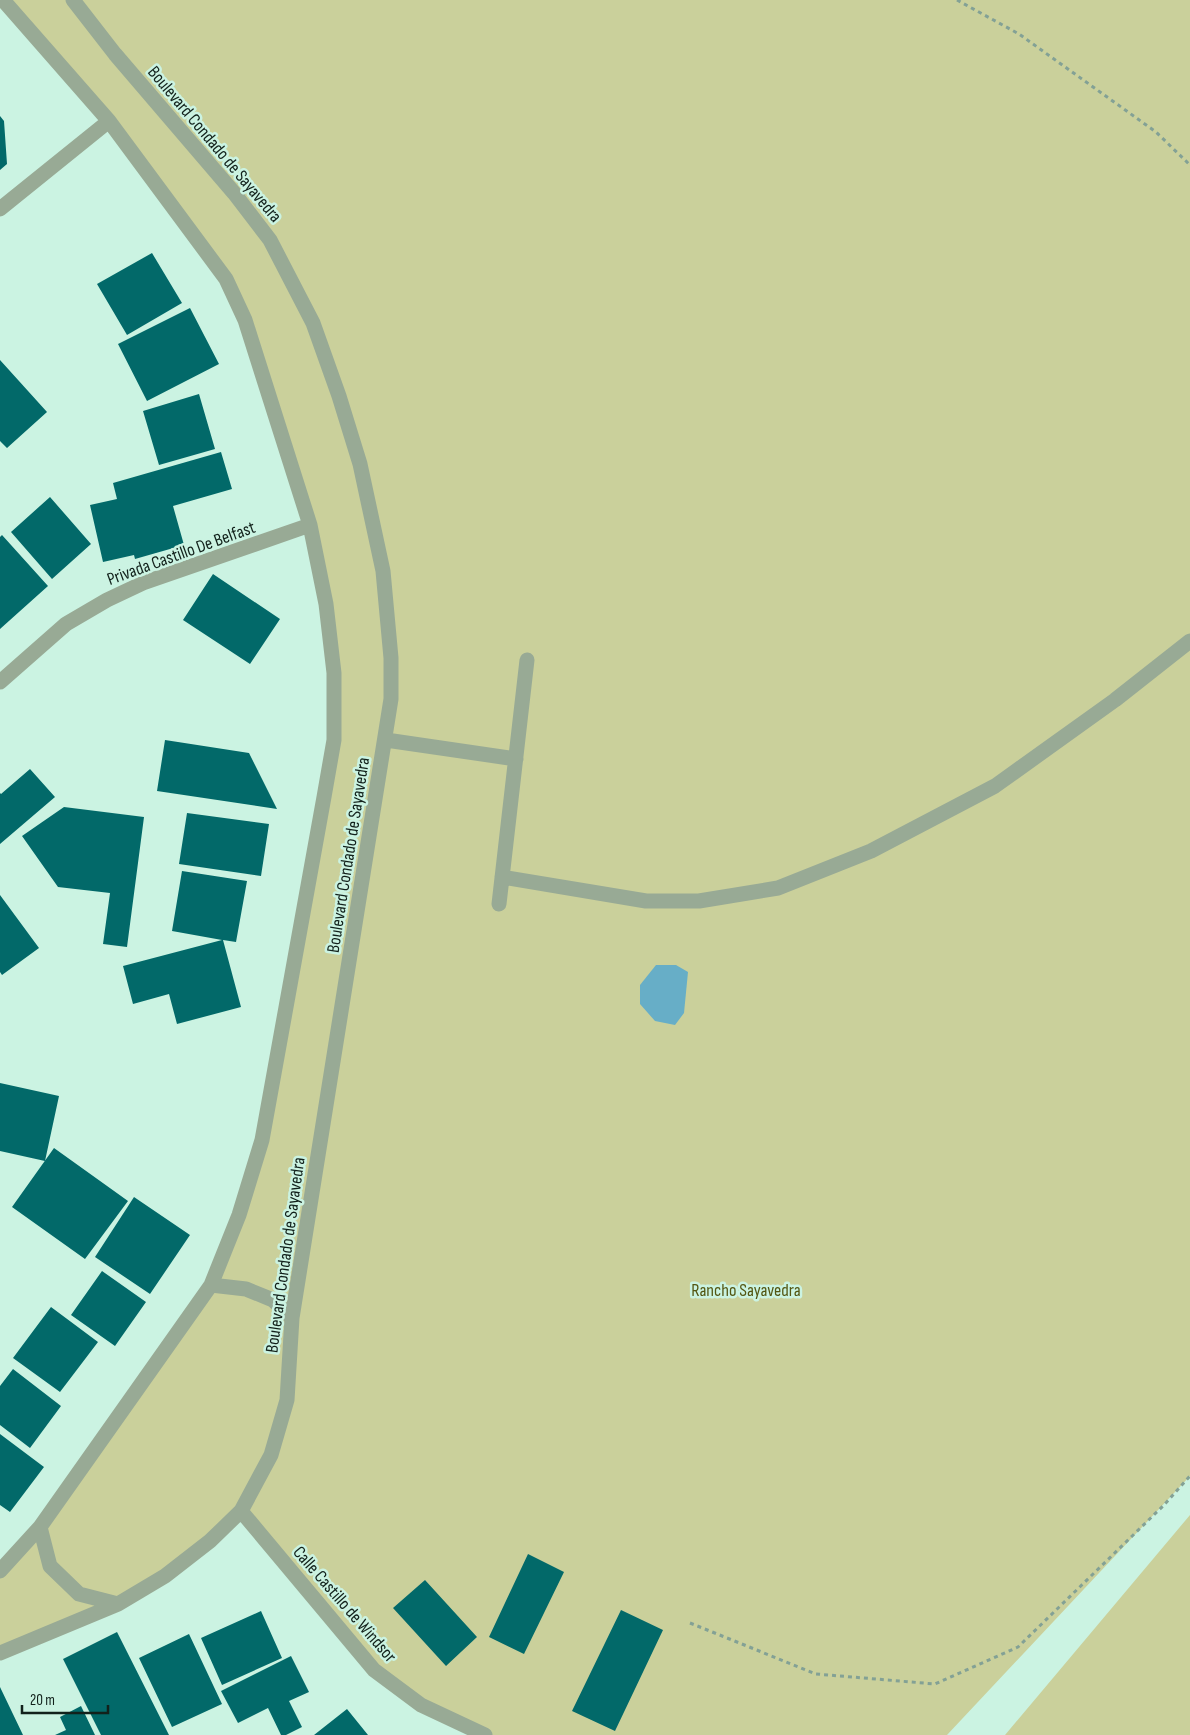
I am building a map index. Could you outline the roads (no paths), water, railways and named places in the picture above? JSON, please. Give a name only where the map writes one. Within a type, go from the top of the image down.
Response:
[{"type":"street","name":"Boulevard Condado de Sayavedra","points":[[0,1571],[40,1527],[212,1285],[239,1215],[262,1140],[334,740],[334,673],[326,604],[310,525],[245,320],[226,279],[109,121],[3,0]]},
{"type":"street","name":"Boulevard Condado de Sayavedra","points":[[0,1653],[118,1604],[166,1576],[210,1541],[241,1511],[271,1455],[287,1400],[292,1318],[386,740],[391,699],[391,658],[383,571],[360,464],[339,396],[313,323],[270,240],[234,193],[116,54],[73,0]]},
{"type":"street","points":[[0,209],[109,121]]},
{"type":"street","name":"Privada Castillo De Belfast","points":[[0,682],[66,624],[107,600],[143,583],[310,525]]},
{"type":"street","points":[[502,877],[646,901],[699,901],[778,888],[871,850],[995,786],[1115,700],[1190,641]]},
{"type":"street","points":[[499,904],[527,660]]},
{"type":"street","points":[[386,740],[516,759]]},
{"type":"street","points":[[212,1285],[246,1289],[255,1292],[273,1300],[292,1318]]},
{"type":"street","name":"Calle Castillo de Windsor","points":[[241,1511],[374,1670],[421,1705],[486,1735]]},
{"type":"street","points":[[40,1527],[50,1566],[78,1594],[118,1604]]},
{"type":"water","points":[[656,965],[676,965],[688,972],[684,1013],[675,1025],[655,1021],[640,1004],[640,985]]},
{"type":"park label","name":"Rancho Sayavedra","points":[[746,1290]]}]
